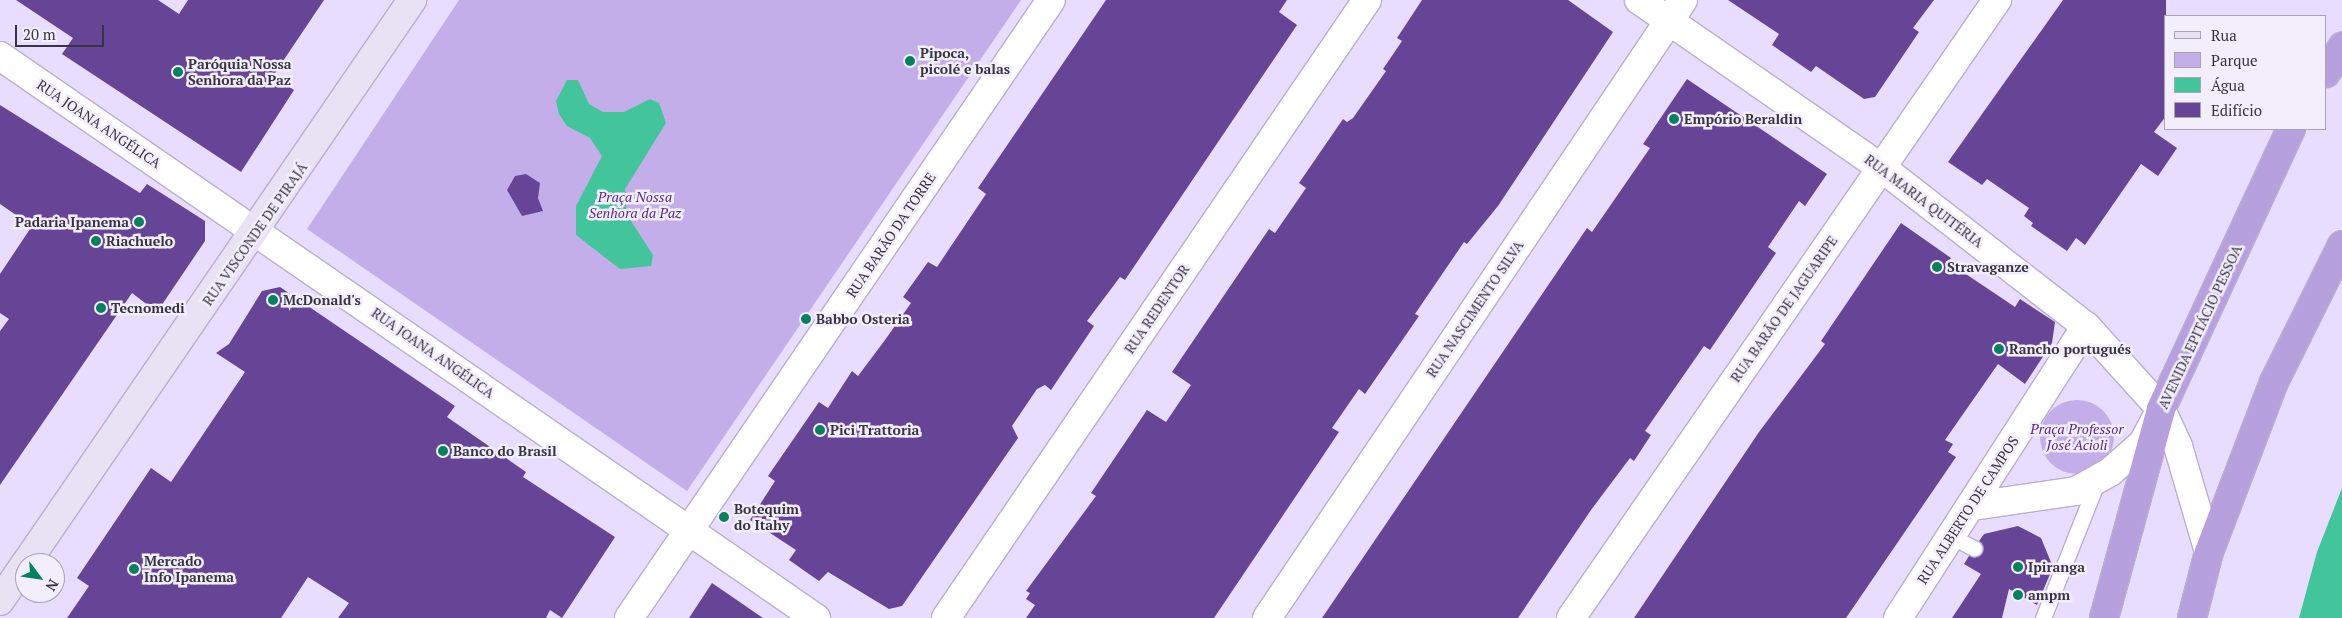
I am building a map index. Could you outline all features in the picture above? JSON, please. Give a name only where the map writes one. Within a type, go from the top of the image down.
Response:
[{"type":"highway","points":[[2327,71],[2342,47]]},
{"type":"highway","name":"AVENIDA EPITÁCIO PESSOA","points":[[2104,618],[2161,409],[2291,130]]},
{"type":"highway","points":[[2192,618],[2209,552],[2274,382],[2342,245]]},
{"type":"main road","name":"RUA VISCONDE DE PIRAJÁ","points":[[33,553],[258,231],[412,0]]},
{"type":"main road","name":"RUA VISCONDE DE PIRAJÁ","points":[[0,601],[15,579]]},
{"type":"street","name":"RUA BARÃO DA TORRE","points":[[629,618],[1051,0]]},
{"type":"street","name":"RUA REDENTOR","points":[[946,618],[1367,0]]},
{"type":"street","name":"RUA MARIA QUITÉRIA","points":[[1639,0],[1676,10],[2086,326],[2161,409],[2180,453],[2209,552]]},
{"type":"street","name":"RUA BARÃO DE JAGUARIPE","points":[[1571,618],[1997,0]]},
{"type":"street","name":"RUA NASCIMENTO SILVA","points":[[1267,618],[1676,10]]},
{"type":"street","name":"RUA JOANA ANGÉLICA","points":[[0,56],[258,231],[816,618]]},
{"type":"street","name":"RUA ALBERTO DE CAMPOS","points":[[1898,618],[1963,543],[1973,506],[2086,326]]},
{"type":"street","points":[[1973,506],[2076,491],[2099,478],[2143,443],[2161,409]]},
{"type":"lane","points":[[2043,618],[2049,589],[2099,478]]},
{"type":"green space","name":"Praça Nossa Senhora da Paz","points":[[459,0],[1021,0],[687,491],[307,229]]},
{"type":"green space","name":"Praça Professor José Acioli","points":[[2077,400],[2098,406],[2108,416],[2114,437],[2108,458],[2098,468],[2077,474],[2056,468],[2046,458],[2040,437],[2046,416],[2056,406]]},
{"type":"water","points":[[567,80],[578,80],[589,104],[603,112],[624,112],[650,99],[659,103],[666,123],[625,189],[627,215],[653,255],[651,266],[620,269],[576,235],[576,206],[602,156],[590,138],[567,126],[559,114],[556,101]]},
{"type":"water","points":[[2342,488],[2342,618],[2299,618],[2317,552]]},
{"type":"building","name":"Paróquia Nossa Senhora da Paz","points":[[16,0],[158,0],[179,14],[188,0],[324,0],[273,76],[294,90],[241,172],[62,54],[73,38]]},
{"type":"building","points":[[1106,0],[1287,0],[1279,12],[1297,25],[1125,280],[1120,277],[1087,321],[1094,326],[1051,390],[1045,385],[1037,389],[1012,426],[1018,438],[902,606],[889,609],[828,572],[819,581],[789,560],[796,550],[750,520],[775,481],[768,476],[819,402],[828,408],[852,371],[858,376],[885,340],[911,303],[903,297],[928,262],[937,267],[986,194],[978,188]]},
{"type":"building","points":[[1422,0],[1568,0],[1613,32],[1498,206],[1467,244],[1464,242],[1415,314],[1419,316],[1365,394],[1359,389],[1332,428],[1339,432],[1214,618],[1026,618],[1035,605],[1026,599],[1030,593],[1026,591],[1096,496],[1091,493],[1147,410],[1166,422],[1191,385],[1172,372],[1269,229],[1275,233],[1306,188],[1299,183],[1343,119],[1347,122],[1353,118],[1386,71],[1383,69],[1402,41],[1397,38]]},
{"type":"building","points":[[1728,0],[1934,0],[1913,28],[1919,32],[1875,97],[1864,99],[1816,66],[1811,72],[1772,45],[1779,34]]},
{"type":"building","points":[[2063,0],[2166,0],[2166,15],[2164,15],[2164,119],[2154,132],[2177,148],[2158,176],[2141,164],[2085,245],[2076,238],[2067,251],[2031,226],[2033,223],[2024,216],[2029,208],[1987,179],[1982,185],[1948,162]]},
{"type":"building","points":[[1687,79],[1827,174],[1805,206],[1799,201],[1768,247],[1776,253],[1710,350],[1704,346],[1645,431],[1651,435],[1634,461],[1630,458],[1591,510],[1518,618],[1322,618],[1587,228],[1592,232],[1650,148],[1643,144]]},
{"type":"building","points":[[0,105],[140,193],[147,184],[205,221],[205,241],[157,312],[132,293],[0,485],[0,331],[9,319],[0,313],[0,274],[32,226],[0,204]]},
{"type":"building","points":[[526,174],[540,183],[538,198],[543,211],[522,216],[507,190],[515,176]]},
{"type":"building","points":[[1901,223],[1951,258],[1948,262],[2015,307],[2020,299],[2055,322],[2052,343],[2025,384],[1998,364],[1945,440],[1953,444],[1948,452],[1956,457],[1846,618],[1634,618],[1759,432],[1825,344],[1821,341]]},
{"type":"building","points":[[280,287],[455,406],[447,417],[526,472],[523,477],[615,537],[562,618],[550,610],[546,618],[338,618],[349,603],[308,577],[281,618],[67,618],[89,586],[77,578],[151,468],[171,482],[245,372],[216,353],[229,344],[262,291]]},
{"type":"building","points":[[2018,526],[2041,538],[2053,567],[2037,605],[2009,589],[2002,618],[1952,618],[1981,574],[1964,564],[1969,556],[1982,553],[1979,541],[1984,534]]},
{"type":"building","points":[[712,583],[763,618],[689,618]]},
{"type":"place","name":"Pipoca, picolé e balas","points":[[910,61]]},
{"type":"place","name":"Paróquia Nossa Senhora da Paz","points":[[178,72]]},
{"type":"place","name":"Empório Beraldin","points":[[1674,119]]},
{"type":"place","name":"Padaria Ipanema","points":[[139,222]]},
{"type":"place","name":"Riachuelo","points":[[96,241]]},
{"type":"place","name":"Stravaganze","points":[[1937,267]]},
{"type":"place","name":"McDonald's","points":[[273,300]]},
{"type":"place","name":"Tecnomedi","points":[[101,308]]},
{"type":"place","name":"Babbo Osteria","points":[[806,319]]},
{"type":"place","name":"Rancho portugués","points":[[1999,349]]},
{"type":"place","name":"Pici Trattoria","points":[[820,430]]},
{"type":"place","name":"Banco do Brasil","points":[[443,451]]},
{"type":"place","name":"Botequim do Itahy","points":[[724,517]]},
{"type":"place","name":"Ipiranga","points":[[2018,567]]},
{"type":"place","name":"Mercado Info Ipanema","points":[[134,569]]},
{"type":"place","name":"ampm","points":[[2018,595]]}]
